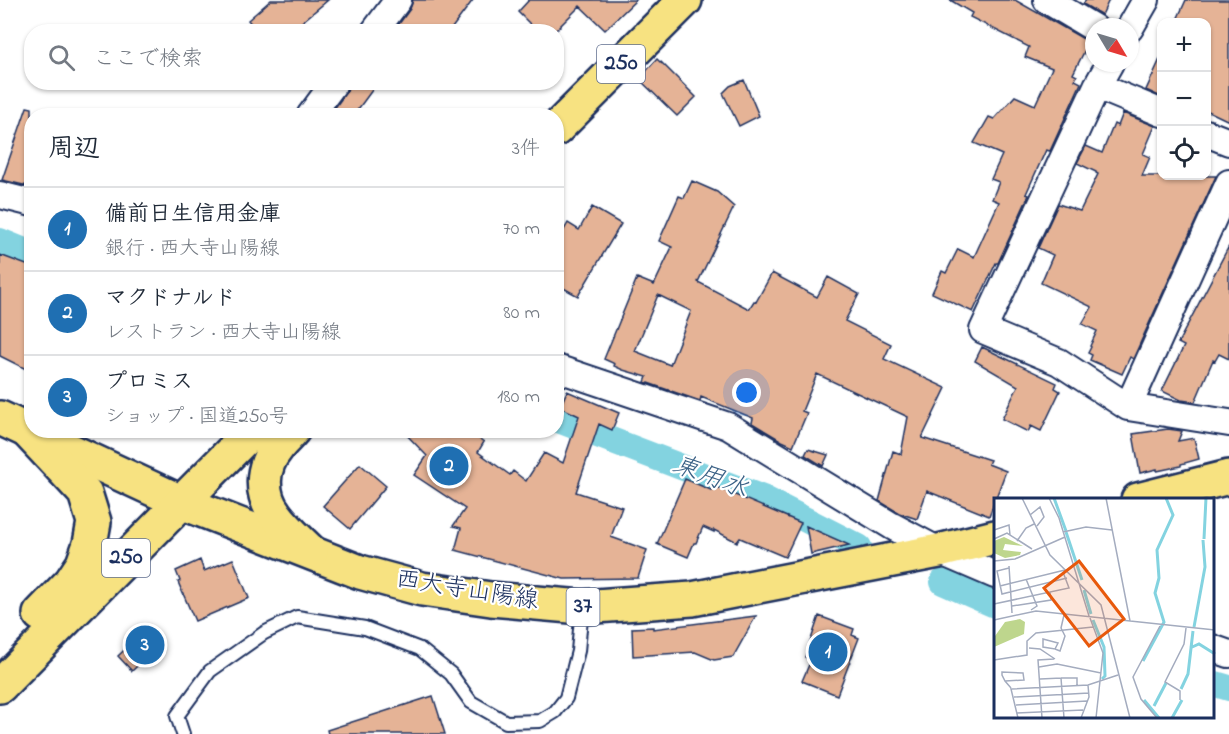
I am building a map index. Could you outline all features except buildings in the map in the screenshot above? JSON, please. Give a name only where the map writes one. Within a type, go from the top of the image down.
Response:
[{"type":"main road","name":"250","points":[[564,121],[685,0]]},
{"type":"main road","name":"250","points":[[0,657],[70,582],[82,564],[90,544],[94,522],[86,494],[28,438]]},
{"type":"main road","name":"西大寺山陽線","points":[[42,438],[181,502],[360,572],[422,589],[490,599],[582,607],[692,598],[939,551],[994,537]]},
{"type":"main road","name":"250","points":[[0,686],[245,438]]},
{"type":"main road","points":[[286,438],[267,464],[263,482],[274,514],[311,552]]},
{"type":"main road","points":[[1146,498],[1229,477]]},
{"type":"street","points":[[380,24],[398,0]]},
{"type":"street","points":[[1047,0],[1085,23]]},
{"type":"street","points":[[1136,18],[1146,0]]},
{"type":"street","points":[[1105,72],[983,330],[1059,362],[1128,407],[1229,423]]},
{"type":"street","points":[[1097,86],[1157,111]]},
{"type":"street","points":[[316,108],[330,90]]},
{"type":"street","points":[[1211,135],[1229,142]]},
{"type":"street","points":[[1128,407],[1229,183]]},
{"type":"street","points":[[0,195],[24,201]]},
{"type":"street","points":[[564,371],[728,426],[892,526],[939,551],[994,575]]},
{"type":"street","points":[[1214,649],[1229,654]]},
{"type":"lane","points":[[183,734],[177,716],[210,670],[264,633],[297,617],[365,628],[420,650],[451,674],[471,702],[506,722],[540,721],[555,712],[566,698],[578,651],[582,607]]},
{"type":"waterway","name":"東用水","points":[[0,241],[24,251]]},
{"type":"waterway","name":"東用水","points":[[564,422],[765,499],[859,547]]},
{"type":"waterway","name":"東用水","points":[[943,582],[994,605]]},
{"type":"waterway","name":"東用水","points":[[1214,684],[1229,688]]},
{"type":"place","name":"マクドナルド","points":[[449,466]]},
{"type":"place","name":"プロミス","points":[[145,645]]},
{"type":"place","name":"備前日生信用金庫","points":[[828,652]]}]
